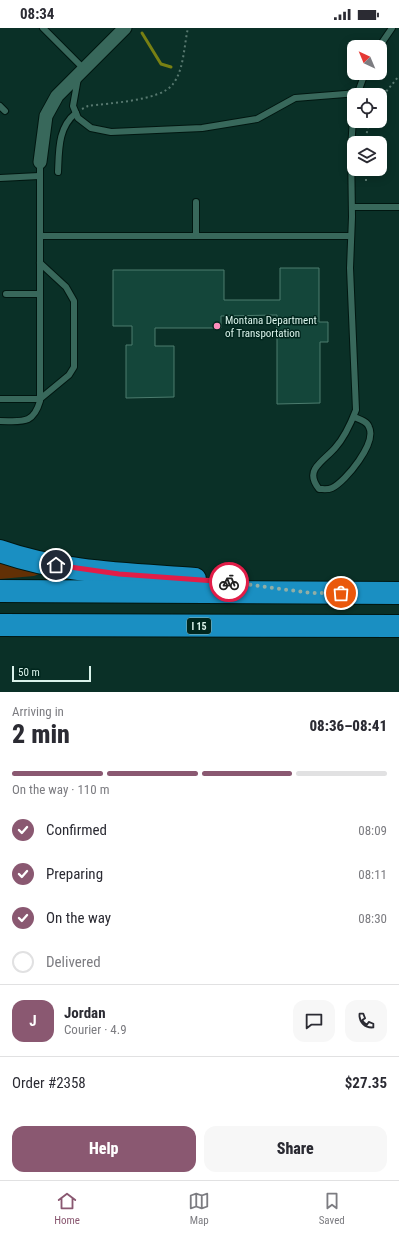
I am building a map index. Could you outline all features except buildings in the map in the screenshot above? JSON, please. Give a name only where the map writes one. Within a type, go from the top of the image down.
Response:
[{"type":"highway","points":[[0,551],[36,561],[81,569],[228,582],[311,593]]},
{"type":"highway","points":[[0,591],[399,593]]},
{"type":"highway","name":"I 15","points":[[0,625],[399,626]]},
{"type":"street","points":[[40,162],[46,116],[57,96],[81,70],[125,28]]},
{"type":"lane","points":[[43,28],[81,70],[73,106],[78,118],[91,128],[111,132],[202,128],[257,119],[295,98],[347,95]]},
{"type":"lane","points":[[384,40],[392,28]]},
{"type":"lane","points":[[0,106],[5,111]]},
{"type":"lane","points":[[58,172],[59,149],[62,133],[68,120],[76,113]]},
{"type":"lane","points":[[352,128],[350,268],[356,410],[350,427],[336,447],[314,470],[313,476],[315,484],[319,489],[332,488],[338,483],[357,464],[370,441],[370,427],[366,422],[354,417]]},
{"type":"lane","points":[[0,421],[25,422],[32,418],[37,410],[40,399],[40,162]]},
{"type":"lane","points":[[0,178],[40,176]]},
{"type":"lane","points":[[196,202],[196,236]]},
{"type":"lane","points":[[352,207],[399,207]]},
{"type":"lane","points":[[40,236],[351,236]]},
{"type":"lane","points":[[0,399],[40,399],[69,375],[74,367],[74,301],[66,287],[40,262]]},
{"type":"lane","points":[[6,294],[40,294]]},
{"type":"path","points":[[76,113],[88,106],[151,97],[164,92],[172,86],[177,77],[188,28]]},
{"type":"path","points":[[387,91],[399,76]]},
{"type":"path","points":[[366,176],[366,182]]},
{"type":"shaded area","points":[[0,557],[44,572],[34,576],[0,579]]},
{"type":"waterway","points":[[142,33],[161,64],[171,67]]},
{"type":"way so far","points":[[229,582],[311,593],[341,593]]},
{"type":"place","name":"Montana Department of Transportation","points":[[217,326]]},
{"type":"route","points":[[56,565],[119,574],[229,582]]}]
